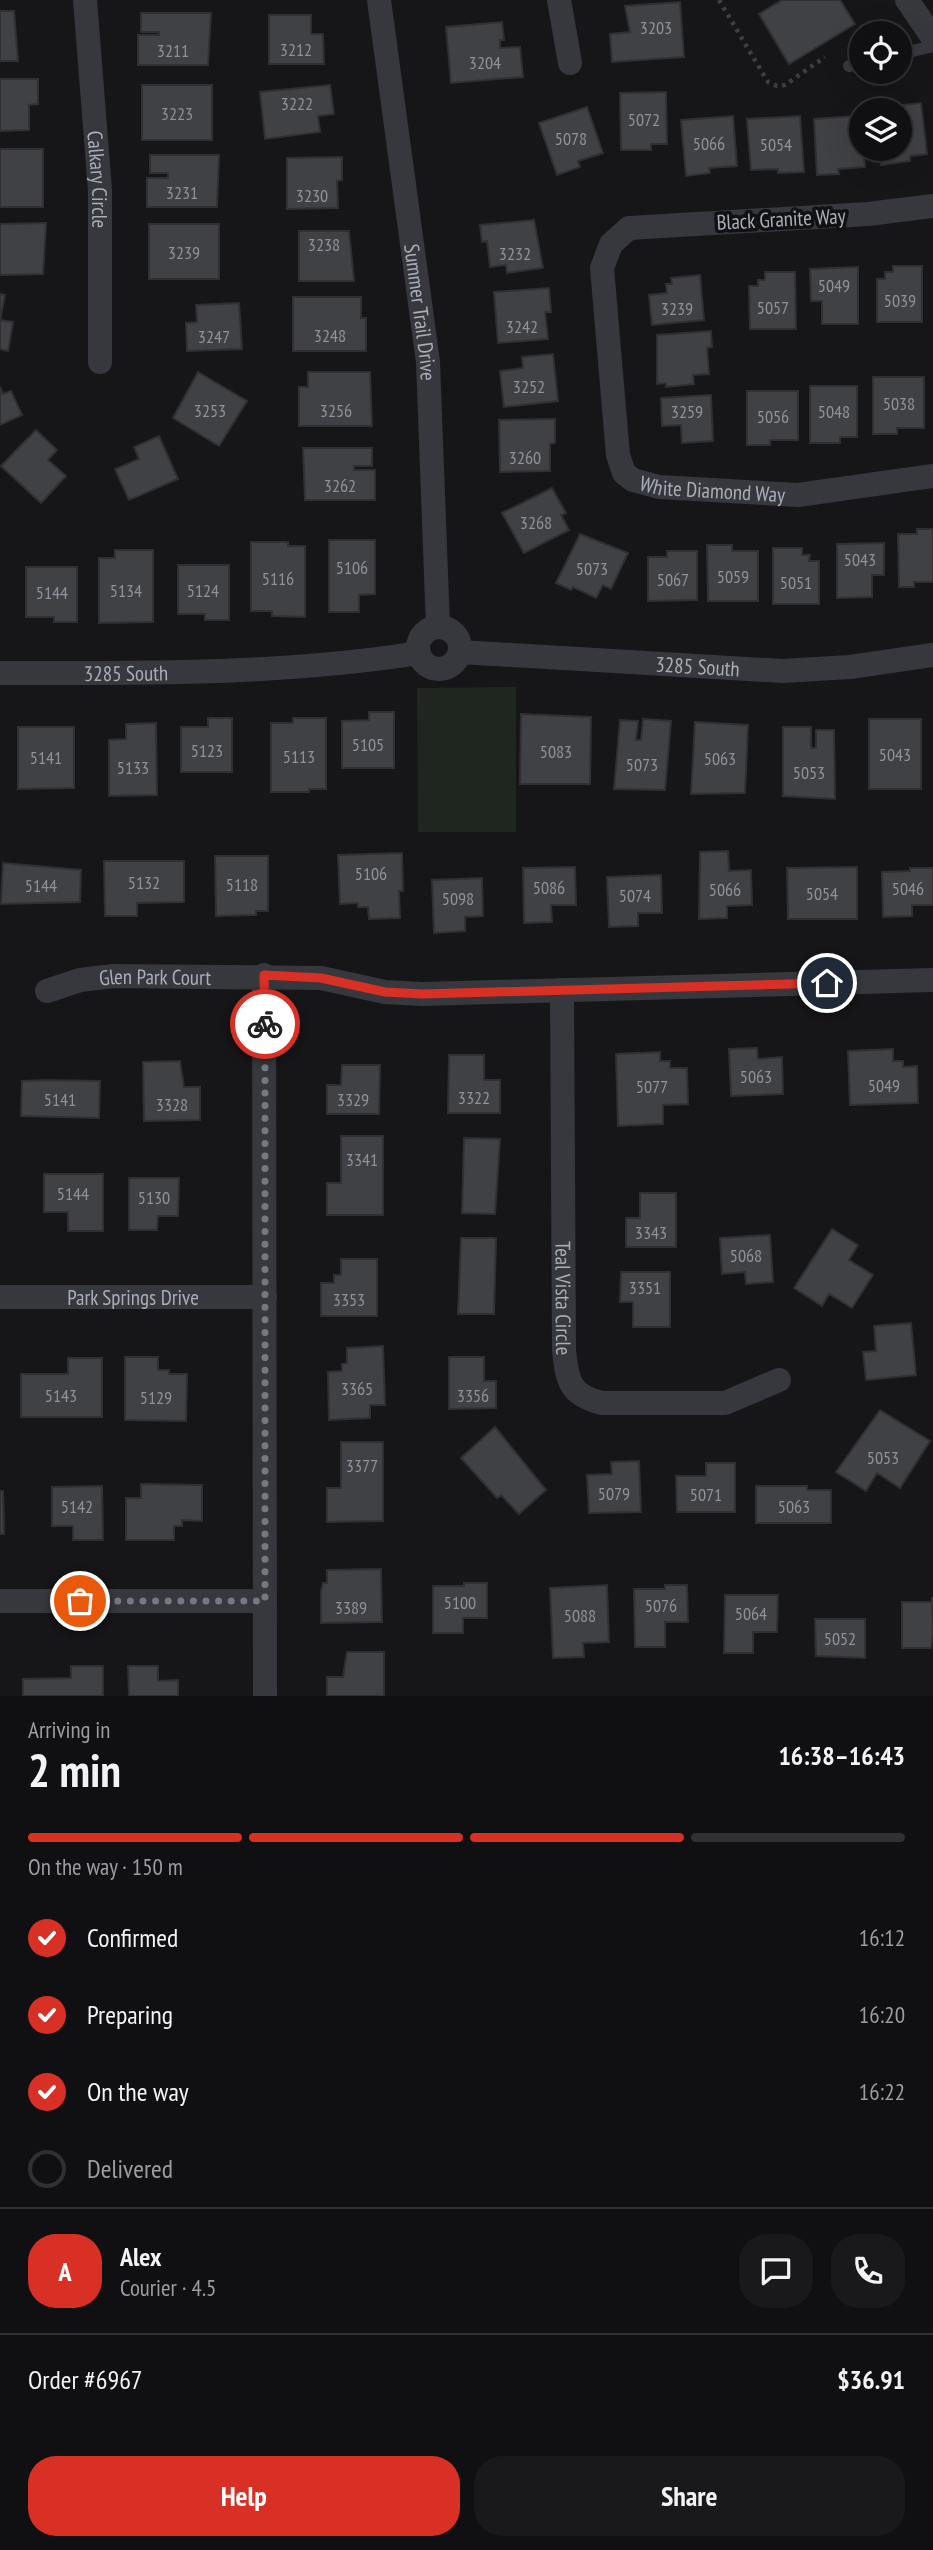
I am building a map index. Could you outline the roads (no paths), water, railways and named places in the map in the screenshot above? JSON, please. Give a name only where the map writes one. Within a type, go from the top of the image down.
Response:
[{"type":"street","name":"Calkary Circle","points":[[85,0],[100,190],[100,362]]},
{"type":"street","name":"Summer Trail Drive","points":[[379,0],[428,362],[438,627]]},
{"type":"street","points":[[559,0],[570,63]]},
{"type":"street","points":[[907,0],[933,38]]},
{"type":"street","name":"Black Granite Way","points":[[629,228],[868,214],[933,206]]},
{"type":"street","name":"White Diamond Way","points":[[629,228],[611,244],[602,268],[616,438],[624,473],[645,485],[659,487],[797,495],[933,475]]},
{"type":"street","points":[[438,627],[455,635],[460,652],[449,667],[430,667],[419,653],[422,636],[438,627]]},
{"type":"street","name":"3285 South","points":[[460,652],[498,657],[782,671],[850,667],[933,654]]},
{"type":"street","name":"3285 South","points":[[0,673],[217,672],[364,662],[419,653]]},
{"type":"street","points":[[264,975],[265,1696]]},
{"type":"street","name":"Glen Park Court","points":[[47,991],[80,980],[113,976],[264,975],[321,978],[385,992],[410,993],[933,980]]},
{"type":"street","name":"Teal Vista Circle","points":[[562,990],[564,1350],[567,1373],[574,1390],[585,1399],[602,1403],[725,1403],[779,1380]]},
{"type":"street","name":"Park Springs Drive","points":[[0,1297],[265,1297]]},
{"type":"street","points":[[0,1601],[265,1601]]},
{"type":"lane","points":[[912,51],[933,46]]}]
